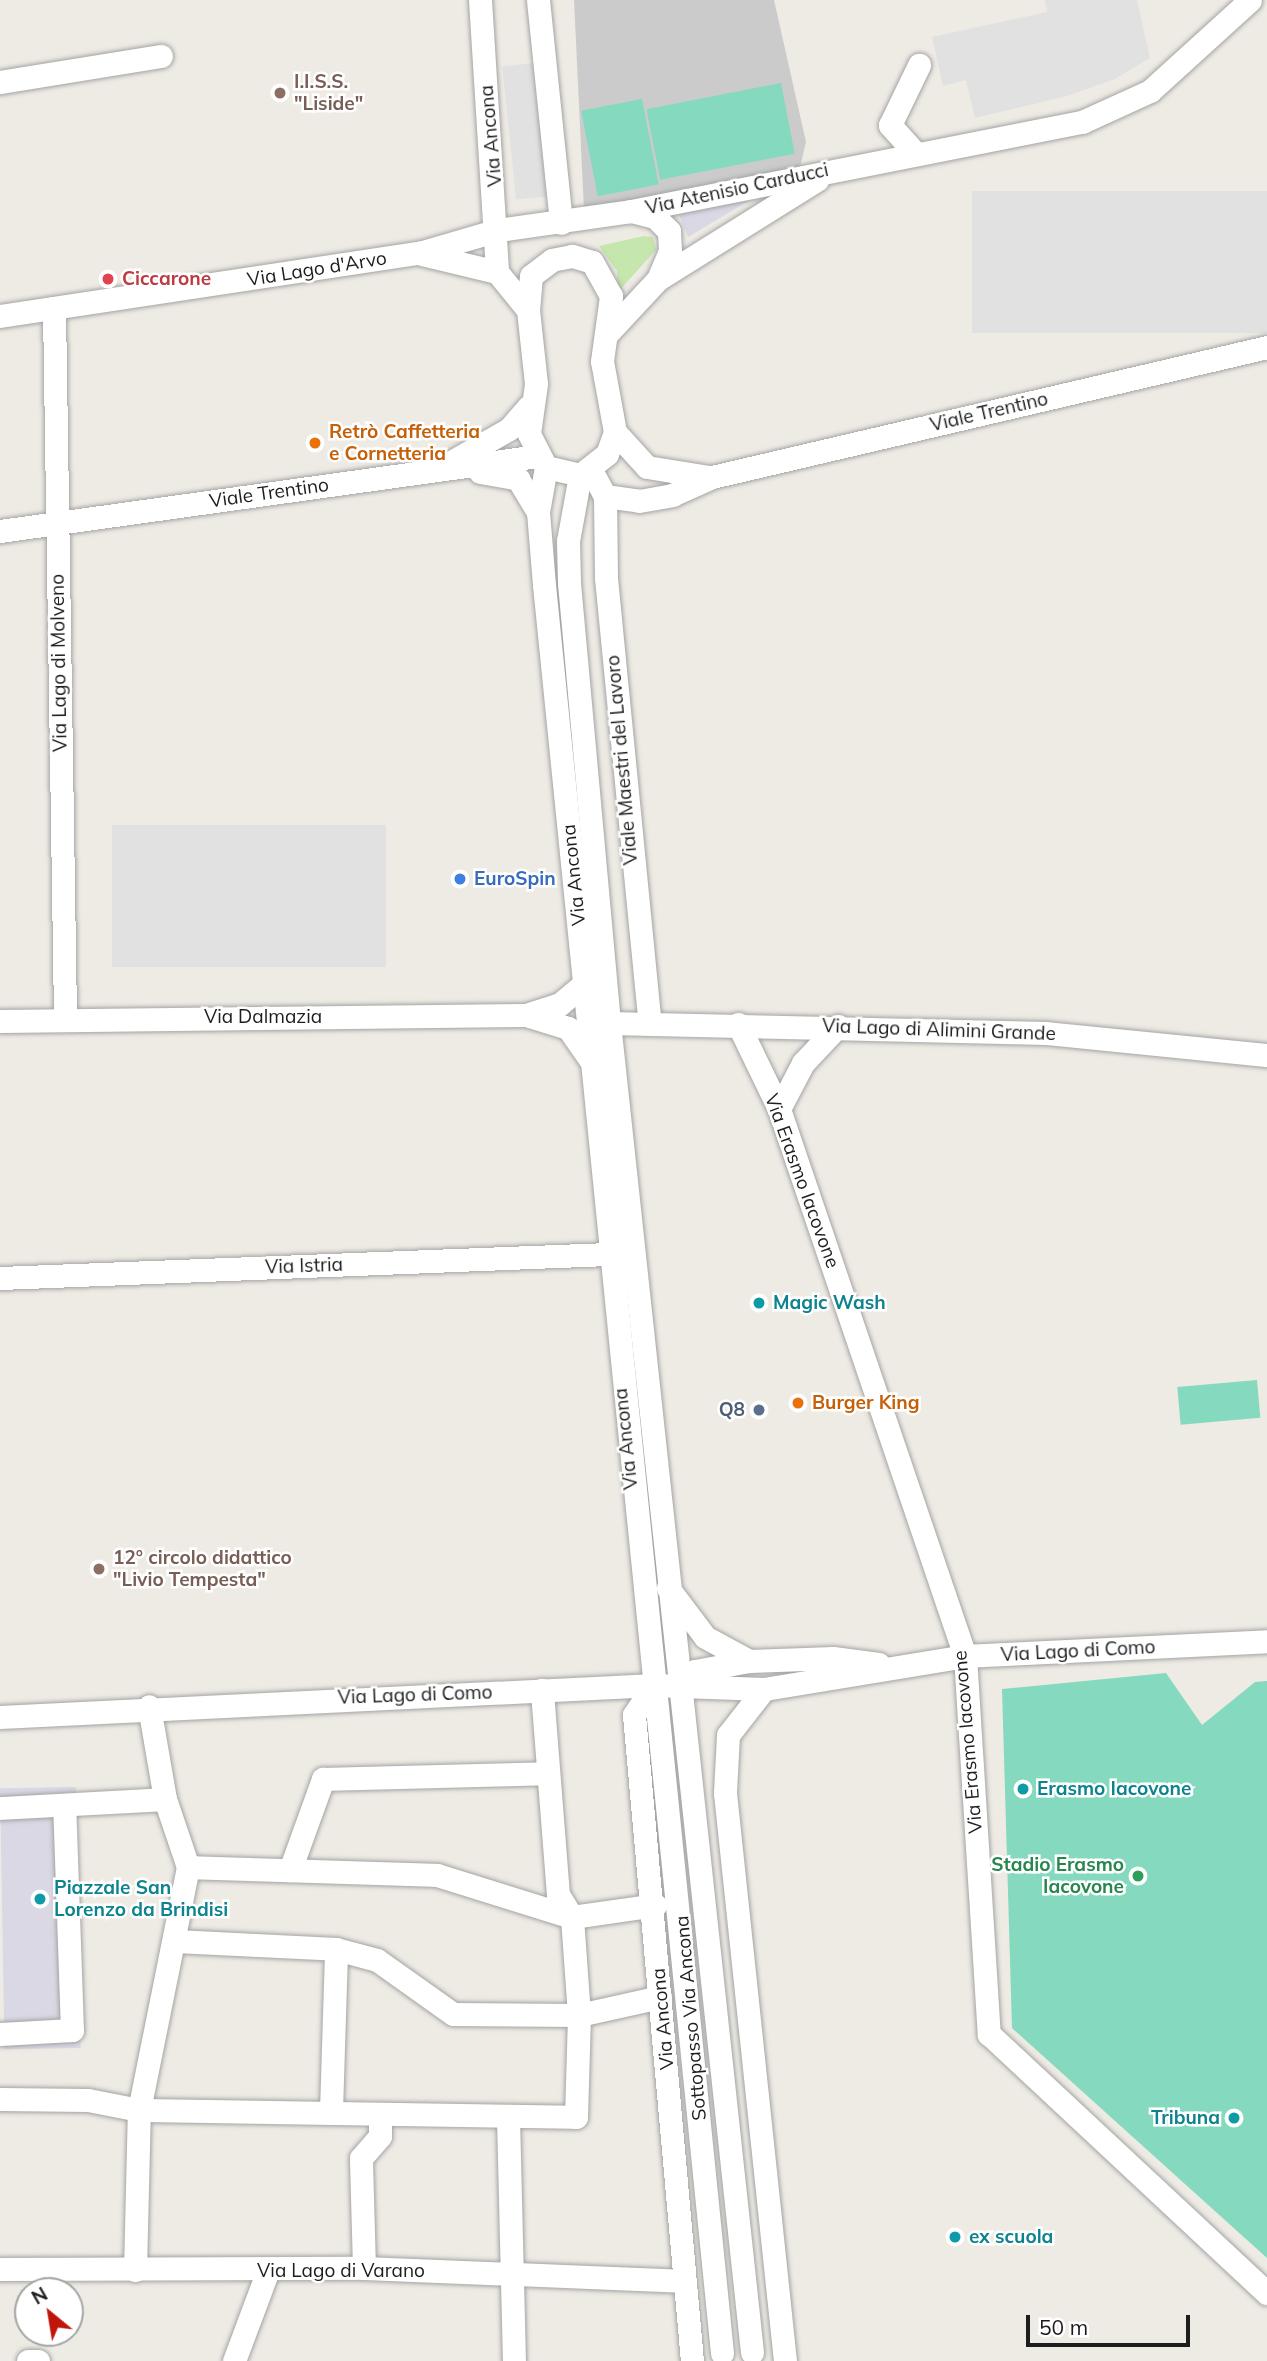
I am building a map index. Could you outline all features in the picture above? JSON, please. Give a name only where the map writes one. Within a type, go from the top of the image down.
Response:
[{"type":"street","name":"Via Ancona","points":[[480,0],[498,230],[496,272]]},
{"type":"street","points":[[538,0],[561,223]]},
{"type":"street","name":"Via Atenisio Carducci","points":[[631,211],[1082,122],[1150,92],[1250,0]]},
{"type":"street","points":[[0,82],[161,55]]},
{"type":"street","points":[[916,154],[890,125],[919,65]]},
{"type":"street","points":[[603,341],[658,279],[776,202],[842,168]]},
{"type":"street","name":"Via Lago d'Arvo","points":[[0,316],[419,253],[498,230],[631,211]]},
{"type":"street","points":[[531,276],[545,251],[631,211],[654,217],[669,231],[670,251],[658,279]]},
{"type":"street","points":[[419,253],[496,272],[528,310]]},
{"type":"street","points":[[531,276],[552,260],[572,256],[592,262],[611,296],[603,341],[615,432]]},
{"type":"street","name":"Via Ancona","points":[[531,276],[528,310],[536,384],[529,406],[528,433],[542,461],[538,512],[586,982],[589,1058],[608,1254],[654,1685],[634,1715],[655,1912],[681,2281],[692,2361]]},
{"type":"street","name":"Via Lago di Molveno","points":[[54,308],[65,1018]]},
{"type":"street","name":"Viale Trentino","points":[[605,496],[639,501],[672,495],[712,477],[1267,347]]},
{"type":"street","points":[[434,470],[509,429],[529,406]]},
{"type":"street","name":"Via Ancona","points":[[615,432],[585,473],[568,541],[569,583],[609,1023],[665,1584],[680,1684]]},
{"type":"street","name":"Viale Trentino","points":[[615,432],[647,467],[712,477]]},
{"type":"street","points":[[542,461],[585,473],[605,496]]},
{"type":"street","name":"Viale Trentino","points":[[0,531],[434,470],[542,461]]},
{"type":"street","name":"Via Ancona","points":[[434,470],[518,479],[538,512]]},
{"type":"street","name":"Viale Maestri del Lavoro","points":[[605,496],[606,578],[650,1023]]},
{"type":"street","name":"Via Dalmazia","points":[[0,1021],[65,1018],[526,1015],[560,1004],[586,982]]},
{"type":"street","name":"Via Dalmazia","points":[[526,1015],[568,1028],[589,1058]]},
{"type":"street","name":"Via Lago di Alimini Grande","points":[[609,1023],[838,1026],[1046,1033],[1267,1055]]},
{"type":"street","name":"Via Erasmo Iacovone","points":[[738,1024],[779,1109],[965,1656],[989,2034],[1267,2293]]},
{"type":"street","points":[[779,1109],[803,1063],[838,1026]]},
{"type":"street","name":"Via Istria","points":[[0,1278],[608,1254]]},
{"type":"street","points":[[665,1584],[705,1637],[749,1661]]},
{"type":"street","name":"Via Lago di Como","points":[[0,1717],[149,1706],[680,1684],[701,1691],[764,1689],[889,1666],[965,1656],[1267,1641]]},
{"type":"street","name":"Via Lago di Como","points":[[680,1684],[695,1671],[749,1661],[834,1658],[889,1666]]},
{"type":"street","name":"Sottopasso Via Ancona","points":[[680,1684],[706,1885],[752,2352]]},
{"type":"street","name":"Sottopasso Via Ancona","points":[[654,1685],[680,1898],[722,2353]]},
{"type":"street","points":[[764,1689],[728,1735],[725,1793],[785,2361]]},
{"type":"street","points":[[0,2099],[88,2100],[139,2110],[576,2117],[579,2015],[572,1917],[558,1895],[545,1773],[542,1690]]},
{"type":"street","points":[[135,2270],[139,2110],[188,1867],[165,1799],[149,1706]]},
{"type":"street","points":[[290,1870],[323,1779],[545,1773]]},
{"type":"street","points":[[0,1808],[165,1799]]},
{"type":"street","points":[[0,2034],[72,2030],[64,1805]]},
{"type":"street","points":[[188,1867],[437,1875],[572,1917],[655,1912],[680,1898]]},
{"type":"street","points":[[706,1885],[738,1919]]},
{"type":"street","points":[[175,1941],[336,1949],[377,1960],[453,2014],[579,2015],[660,1997]]},
{"type":"street","points":[[331,2111],[336,1949]]},
{"type":"street","points":[[364,2268],[361,2158],[380,2136],[380,2114]]},
{"type":"street","points":[[508,2117],[514,2361]]},
{"type":"street","name":"Via Lago di Varano","points":[[0,2269],[364,2268],[681,2281]]},
{"type":"street","points":[[234,2361],[268,2270]]},
{"type":"street","points":[[28,2361],[38,2361]]},
{"type":"shaded area","points":[[574,0],[774,0],[806,142],[800,167],[584,210]]},
{"type":"shaded area","points":[[1045,0],[1137,0],[1150,58],[1115,79],[1067,96],[975,118],[966,80],[943,86],[932,37],[1047,12]]},
{"type":"shaded area","points":[[534,63],[548,196],[516,200],[502,66]]},
{"type":"shaded area","points":[[972,191],[1267,191],[1267,333],[972,333]]},
{"type":"shaded area","points":[[748,194],[750,200],[688,237],[678,212]]},
{"type":"shaded area","points":[[112,825],[386,825],[386,967],[112,967]]},
{"type":"shaded area","name":"Piazzale San Lorenzo da Brindisi","points":[[76,1787],[81,2048],[5,2049],[0,1788]]},
{"type":"green space","points":[[781,83],[795,154],[660,180],[647,109]]},
{"type":"green space","points":[[642,99],[659,184],[598,196],[581,111]]},
{"type":"green space","points":[[644,236],[653,237],[656,250],[617,293],[617,271],[599,246]]},
{"type":"green space","points":[[1257,1380],[1260,1418],[1181,1425],[1177,1387]]},
{"type":"green space","name":"Stadio Erasmo Iacovone","points":[[1166,1673],[1202,1725],[1255,1682],[1267,1681],[1267,2258],[1012,2028],[1002,1689]]},
{"type":"place","name":"I.I.S.S. \"Liside\"","points":[[280,93]]},
{"type":"place","name":"Ciccarone","points":[[108,279]]},
{"type":"place","name":"Retrò Caffetteria e Cornetteria","points":[[315,443]]},
{"type":"place","name":"EuroSpin","points":[[460,879]]},
{"type":"place","name":"Magic Wash","points":[[759,1303]]},
{"type":"place","name":"Burger King","points":[[798,1403]]},
{"type":"place","name":"Q8","points":[[759,1410]]},
{"type":"place","name":"12° circolo didattico \"Livio Tempesta\"","points":[[99,1569]]},
{"type":"place","name":"Erasmo Iacovone","points":[[1023,1789]]},
{"type":"place","name":"Stadio Erasmo Iacovone","points":[[1138,1876]]},
{"type":"place","name":"Piazzale San Lorenzo da Brindisi","points":[[40,1899]]},
{"type":"place","name":"Tribuna","points":[[1234,2118]]},
{"type":"place","name":"ex scuola","points":[[955,2237]]}]
